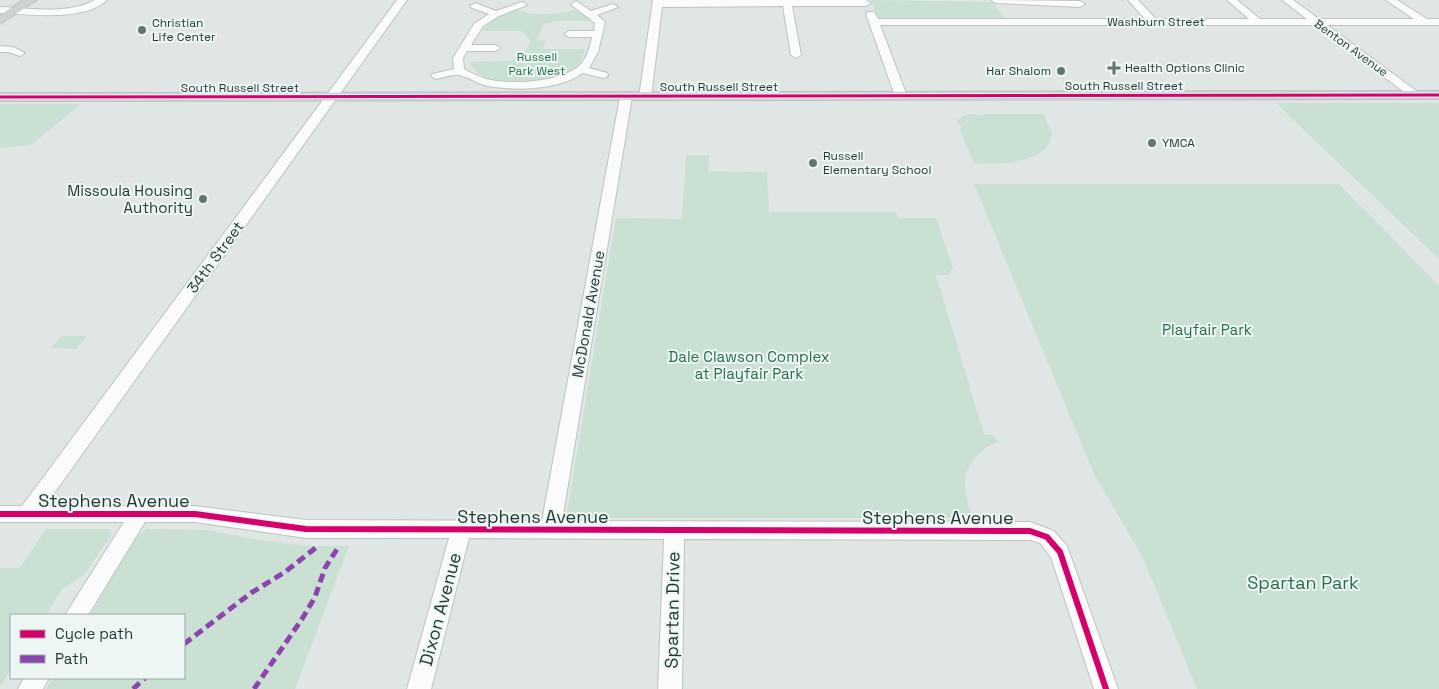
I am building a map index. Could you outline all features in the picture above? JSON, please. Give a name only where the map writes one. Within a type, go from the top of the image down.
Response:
[{"type":"main road","points":[[0,20],[31,0]]},
{"type":"main road","name":"South Russell Street","points":[[0,98],[331,98],[511,91],[626,97],[1439,95]]},
{"type":"street","points":[[0,10],[80,10],[93,6],[102,0]]},
{"type":"street","name":"34th Street","points":[[28,513],[402,0]]},
{"type":"street","points":[[996,0],[1034,3],[1078,2],[1095,22]]},
{"type":"street","points":[[1133,0],[1153,22]]},
{"type":"street","points":[[1232,0],[1258,22]]},
{"type":"street","name":"Benton Avenue","points":[[1287,0],[1415,96]]},
{"type":"street","points":[[1391,0],[1439,31]]},
{"type":"street","points":[[645,97],[658,2],[866,2],[901,96]]},
{"type":"street","points":[[790,2],[796,55]]},
{"type":"street","points":[[460,71],[458,58],[479,24],[496,14],[522,4]]},
{"type":"street","points":[[436,76],[460,71],[511,91],[547,83],[582,70],[592,57],[600,22],[576,4]]},
{"type":"street","points":[[475,6],[496,14]]},
{"type":"street","points":[[591,14],[613,7]]},
{"type":"street","name":"Washburn Street","points":[[874,22],[1439,22]]},
{"type":"street","points":[[569,34],[598,34]]},
{"type":"street","points":[[465,48],[496,48]]},
{"type":"street","points":[[0,50],[9,49],[20,53]]},
{"type":"street","points":[[582,70],[603,75]]},
{"type":"street","name":"McDonald Avenue","points":[[550,531],[626,97]]},
{"type":"street","name":"Stephens Avenue","points":[[0,514],[195,514],[306,529],[1030,531],[1046,537],[1060,552],[1106,689]]},
{"type":"street","points":[[77,614],[140,514]]},
{"type":"street","name":"Dixon Avenue","points":[[419,689],[461,530]]},
{"type":"street","name":"Spartan Drive","points":[[670,689],[674,530]]},
{"type":"green space","points":[[871,0],[993,2],[1005,19],[883,19],[877,17]]},
{"type":"green space","name":"Russell Park West","points":[[575,10],[593,21],[556,21],[543,25],[537,40],[546,41],[543,49],[585,49],[578,64],[565,73],[554,77],[529,81],[504,81],[481,75],[469,62],[510,61],[522,56],[531,41],[521,31],[483,31],[488,24],[501,15],[518,11],[529,14],[543,14]]},
{"type":"green space","points":[[1276,103],[1439,103],[1439,259]]},
{"type":"green space","points":[[0,104],[81,104],[31,145],[0,148]]},
{"type":"green space","points":[[984,114],[1044,114],[1052,134],[1048,145],[1042,151],[1025,160],[992,164],[974,163],[959,128],[963,128],[956,121],[965,115],[984,116]]},
{"type":"green space","name":"Dale Clawson Complex at Playfair Park","points":[[686,155],[709,155],[708,171],[767,172],[769,212],[896,212],[898,218],[936,218],[953,268],[948,275],[936,275],[984,434],[994,435],[998,442],[980,452],[967,472],[965,485],[971,514],[966,518],[566,518],[616,218],[682,219]]},
{"type":"green space","name":"Playfair Park","points":[[974,184],[1339,184],[1439,286],[1439,689],[1197,689],[1143,558],[1094,474]]},
{"type":"green space","points":[[62,336],[87,336],[76,349],[51,348]]},
{"type":"green space","points":[[46,529],[110,529],[111,536],[84,575],[63,588],[47,614],[10,614],[10,671],[0,687],[0,568],[20,568]]},
{"type":"green space","points":[[147,529],[207,530],[259,540],[307,546],[349,546],[295,689],[46,689],[52,679],[185,679],[185,614],[91,614],[136,538]]},
{"type":"marked path","points":[[185,643],[251,593],[285,572],[318,546]]},
{"type":"marked path","points":[[254,689],[302,619],[315,597],[325,568],[339,546]]},
{"type":"marked path","points":[[133,689],[144,679]]},
{"type":"cycle path","points":[[0,97],[1439,95]]},
{"type":"cycle path","points":[[0,514],[195,514],[306,529],[1030,531],[1047,537],[1060,552],[1106,689]]},
{"type":"place","name":"Christian Life Center","points":[[142,30]]},
{"type":"place","name":"Health Options Clinic","points":[[1114,68]]},
{"type":"place","name":"Har Shalom","points":[[1061,71]]},
{"type":"place","name":"YMCA","points":[[1152,143]]},
{"type":"place","name":"Russell Elementary School","points":[[813,163]]},
{"type":"place","name":"Missoula Housing Authority","points":[[203,199]]},
{"type":"park label","name":"Spartan Park","points":[[1303,582]]}]
